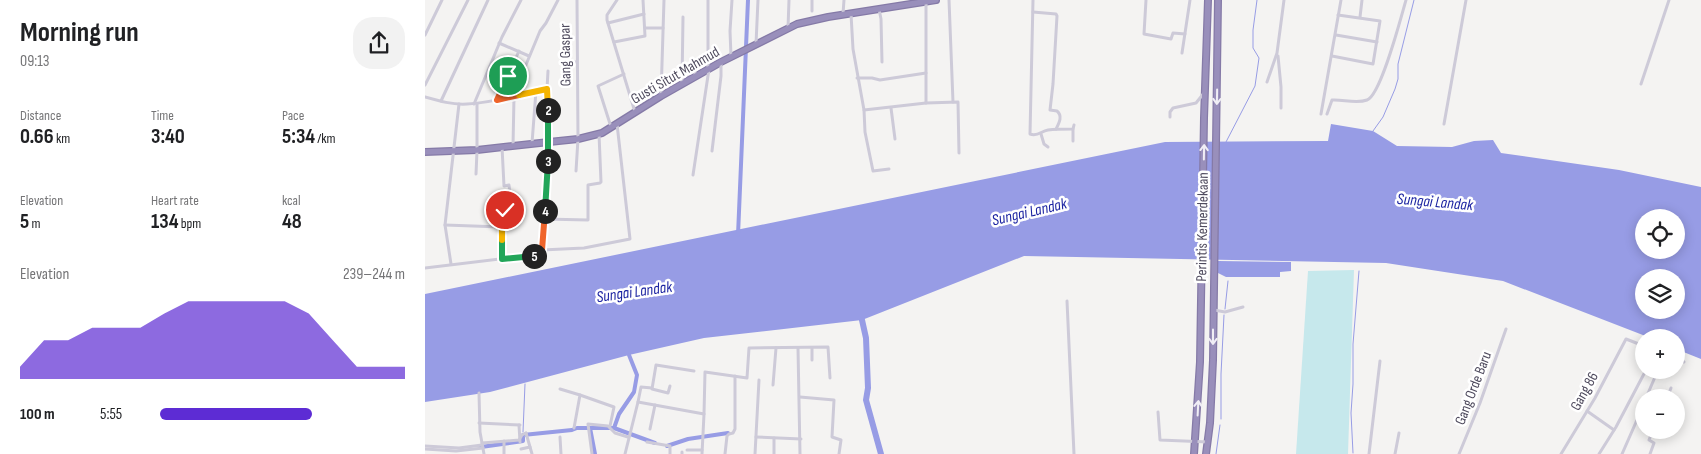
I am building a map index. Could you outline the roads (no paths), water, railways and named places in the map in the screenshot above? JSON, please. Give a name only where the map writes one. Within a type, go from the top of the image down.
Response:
[{"type":"highway","name":"Gusti Situt Mahmud","points":[[425,152],[477,150],[578,139],[599,134],[611,129],[661,96],[721,62],[788,28],[807,21],[918,1],[936,0]]},
{"type":"highway","points":[[1194,454],[1200,362],[1208,0]]},
{"type":"highway","name":"Perintis Kemerdekaan","points":[[1206,454],[1209,442],[1213,360],[1218,0]]},
{"type":"highway","points":[[1206,78],[1217,74]]},
{"type":"street","points":[[425,35],[442,0]]},
{"type":"street","points":[[425,85],[468,0]]},
{"type":"street","points":[[441,101],[488,0]]},
{"type":"street","points":[[476,174],[475,104],[499,43],[521,0]]},
{"type":"street","points":[[523,72],[540,31],[558,0]]},
{"type":"street","name":"Gang Gaspar","points":[[576,171],[578,139],[577,0]]},
{"type":"street","points":[[617,0],[607,15],[608,23],[635,113]]},
{"type":"street","points":[[614,42],[645,36],[643,0]]},
{"type":"street","points":[[661,96],[664,0]]},
{"type":"street","points":[[693,175],[709,70],[708,0]]},
{"type":"street","points":[[731,57],[732,0]]},
{"type":"street","points":[[754,45],[757,0]]},
{"type":"street","points":[[788,28],[789,0]]},
{"type":"street","points":[[812,0],[812,11]]},
{"type":"street","points":[[843,15],[844,0]]},
{"type":"street","points":[[949,0],[953,102]]},
{"type":"street","points":[[1033,0],[1030,134],[1041,134],[1045,131],[1074,127],[1073,141]]},
{"type":"street","points":[[1146,0],[1144,34],[1171,39],[1173,33],[1185,34]]},
{"type":"street","points":[[1182,53],[1190,0]]},
{"type":"street","points":[[1267,82],[1277,53],[1284,0]]},
{"type":"street","points":[[1321,114],[1341,0]]},
{"type":"street","points":[[1360,17],[1362,0]]},
{"type":"street","points":[[1327,114],[1332,100],[1360,101],[1373,96],[1383,73],[1406,0]]},
{"type":"street","points":[[1443,124],[1466,0]]},
{"type":"street","points":[[1641,84],[1669,0]]},
{"type":"street","points":[[926,2],[926,103]]},
{"type":"street","points":[[879,9],[882,62]]},
{"type":"street","points":[[1033,12],[1056,14],[1057,16],[1053,94],[1050,111],[1058,111],[1060,117],[1055,130]]},
{"type":"street","points":[[608,23],[644,14]]},
{"type":"street","points":[[851,14],[857,78],[873,171],[889,169]]},
{"type":"street","points":[[1332,56],[1373,64],[1377,42],[1380,21],[1339,15]]},
{"type":"street","points":[[682,84],[683,17]]},
{"type":"street","points":[[645,28],[663,28]]},
{"type":"street","points":[[1335,35],[1377,42]]},
{"type":"street","points":[[499,43],[529,56]]},
{"type":"street","points":[[497,100],[519,51]]},
{"type":"street","points":[[1277,53],[1281,87],[1281,108]]},
{"type":"street","points":[[695,77],[695,60],[698,58]]},
{"type":"street","points":[[562,62],[576,62]]},
{"type":"street","points":[[712,151],[721,62]]},
{"type":"street","points":[[425,268],[538,256],[542,250],[549,142],[547,71]]},
{"type":"street","points":[[857,78],[880,80],[926,73]]},
{"type":"street","points":[[611,129],[598,86],[623,74]]},
{"type":"street","points":[[425,97],[459,104],[475,104],[547,89]]},
{"type":"street","points":[[532,144],[536,91]]},
{"type":"street","points":[[1170,117],[1170,112],[1173,108],[1196,103],[1201,94],[1205,92]]},
{"type":"street","points":[[513,146],[514,97]]},
{"type":"street","points":[[863,110],[958,101],[959,153]]},
{"type":"street","points":[[451,264],[445,224],[459,104]]},
{"type":"street","points":[[891,108],[895,138]]},
{"type":"street","points":[[542,250],[584,248],[630,239],[617,124]]},
{"type":"street","points":[[544,219],[588,220],[588,185],[600,184],[601,182],[599,134]]},
{"type":"street","points":[[1041,134],[1044,144],[1048,147]]},
{"type":"street","points":[[502,147],[503,186],[509,185],[510,188],[509,199],[502,217],[502,259]]},
{"type":"street","points":[[445,224],[501,228]]},
{"type":"street","points":[[1067,301],[1074,454]]},
{"type":"street","points":[[1213,308],[1225,312],[1243,307]]},
{"type":"street","name":"Gang Orde Baru","points":[[1459,454],[1480,403],[1506,329]]},
{"type":"street","name":"Gang 86","points":[[1561,454],[1626,339],[1635,342]]},
{"type":"street","points":[[684,452],[702,452],[705,372],[747,378],[749,348],[828,347],[830,378]]},
{"type":"street","points":[[773,385],[776,348]]},
{"type":"street","points":[[798,348],[800,454]]},
{"type":"street","points":[[812,348],[812,360]]},
{"type":"street","points":[[1369,454],[1379,361]]},
{"type":"street","points":[[652,388],[656,365],[694,371]]},
{"type":"street","points":[[725,454],[727,434],[733,433],[735,429],[735,376]]},
{"type":"street","points":[[1599,454],[1641,379]]},
{"type":"street","points":[[755,454],[759,380]]},
{"type":"street","points":[[625,454],[641,387],[668,393],[670,386]]},
{"type":"street","points":[[560,389],[614,407],[611,428]]},
{"type":"street","points":[[479,393],[479,422],[484,454]]},
{"type":"street","points":[[574,428],[581,395]]},
{"type":"street","points":[[800,397],[834,400],[832,437],[841,440],[839,454]]},
{"type":"street","points":[[638,402],[704,414]]},
{"type":"street","points":[[650,429],[655,405]]},
{"type":"street","points":[[1587,411],[1614,430]]},
{"type":"street","points":[[1159,412],[1160,440],[1209,442]]},
{"type":"street","points":[[479,422],[520,425],[520,441]]},
{"type":"street","points":[[592,454],[589,424],[611,428],[615,433],[629,434]]},
{"type":"street","points":[[1622,454],[1635,424]]},
{"type":"street","points":[[1395,454],[1399,433]]},
{"type":"street","points":[[520,441],[525,434],[532,454]]},
{"type":"street","points":[[560,437],[561,454]]},
{"type":"street","points":[[756,437],[801,439]]},
{"type":"street","points":[[774,438],[774,454]]},
{"type":"street","points":[[1649,439],[1654,443],[1650,454]]},
{"type":"street","points":[[437,448],[459,452],[503,441],[520,441]]},
{"type":"street","points":[[503,441],[504,454]]},
{"type":"street","points":[[647,442],[670,446],[670,454]]},
{"type":"street","points":[[425,448],[474,448]]},
{"type":"street","points":[[521,450],[530,448]]},
{"type":"water","name":"Sungai Landak","points":[[1331,124],[1373,131],[1397,146],[1452,147],[1474,141],[1493,140],[1501,153],[1619,170],[1701,187],[1701,359],[1685,353],[1685,329],[1635,329],[1635,332],[1503,281],[1386,263],[1024,256],[862,320],[704,338],[629,355],[490,392],[425,402],[425,294],[1165,142],[1328,141]]},
{"type":"water","points":[[1218,261],[1291,262],[1291,271],[1280,272],[1280,277],[1226,277],[1218,273]]},
{"type":"waterway","points":[[738,235],[748,0]]},
{"type":"waterway","points":[[1226,142],[1255,86],[1259,58],[1253,48],[1257,0]]},
{"type":"waterway","points":[[1373,131],[1383,117],[1395,89],[1398,79],[1398,64],[1414,0]]},
{"type":"waterway","points":[[1353,453],[1351,413],[1353,344],[1359,271]]},
{"type":"waterway","points":[[1225,309],[1228,281]]},
{"type":"waterway","points":[[1221,419],[1224,315]]},
{"type":"waterway","points":[[862,320],[866,338],[868,388],[866,400],[881,454]]},
{"type":"waterway","points":[[614,428],[619,414],[634,392],[637,375],[629,355]]},
{"type":"waterway","points":[[523,432],[525,384]]},
{"type":"waterway","points":[[1216,454],[1220,425]]},
{"type":"waterway","points":[[481,447],[523,441],[523,435],[577,428],[614,428],[655,443]]},
{"type":"waterway","points":[[590,428],[595,454]]},
{"type":"waterway","points":[[667,446],[688,439],[728,433]]}]
